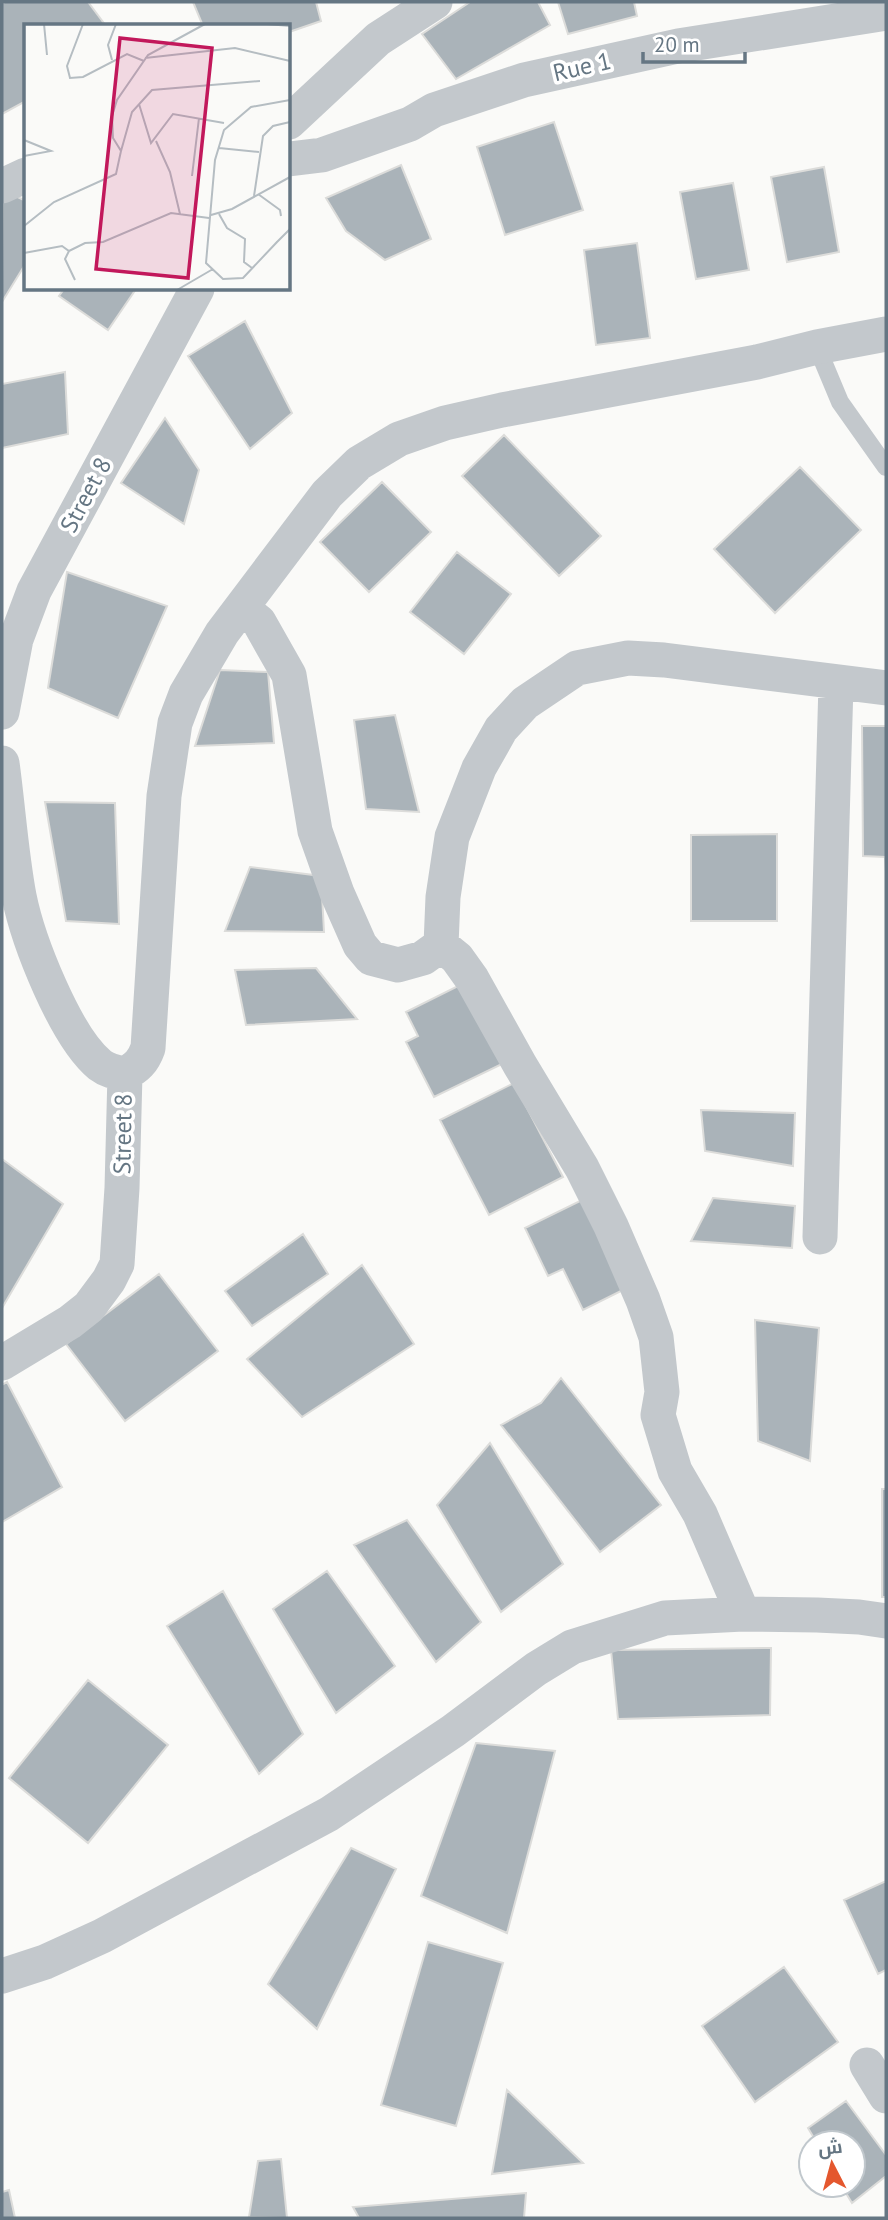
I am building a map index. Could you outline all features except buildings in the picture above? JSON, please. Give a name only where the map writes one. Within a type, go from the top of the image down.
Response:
[{"type":"street","points":[[290,121],[379,39],[435,2]]},
{"type":"street","name":"Rue 1","points":[[290,159],[322,155],[410,124],[434,110],[524,80],[678,46],[886,13]]},
{"type":"street","points":[[2,187],[24,176]]},
{"type":"street","name":"Street 8","points":[[2,712],[16,639],[34,591],[196,290]]},
{"type":"street","points":[[125,1074],[138,1066],[148,1048],[164,796],[175,723],[186,694],[222,633],[243,609],[327,494],[359,463],[399,439],[445,423],[886,334]]},
{"type":"street","points":[[243,609],[259,622],[289,675],[315,831],[337,893],[360,945],[371,958],[398,965],[423,958],[441,945]]},
{"type":"street","points":[[441,945],[443,897],[452,837],[479,768],[501,729],[525,703],[554,681],[577,668],[628,658],[664,660],[836,684],[886,688]]},
{"type":"street","points":[[820,1237],[836,684]]},
{"type":"street","name":"Street 8","points":[[2,763],[19,898],[37,954],[58,1003],[85,1049],[110,1072],[125,1074],[117,1264],[89,1307],[70,1322],[2,1363]]},
{"type":"street","points":[[441,945],[457,958],[472,979],[582,1168],[611,1226],[656,1336],[662,1392],[658,1415],[675,1471],[700,1514],[743,1614]]},
{"type":"street","points":[[2,1976],[46,1962],[102,1936],[329,1814],[453,1731],[536,1669],[572,1647],[665,1618],[743,1614],[859,1616],[886,1621]]},
{"type":"street","points":[[867,2065],[886,2096]]},
{"type":"lane","points":[[817,347],[840,402],[886,467]]}]
